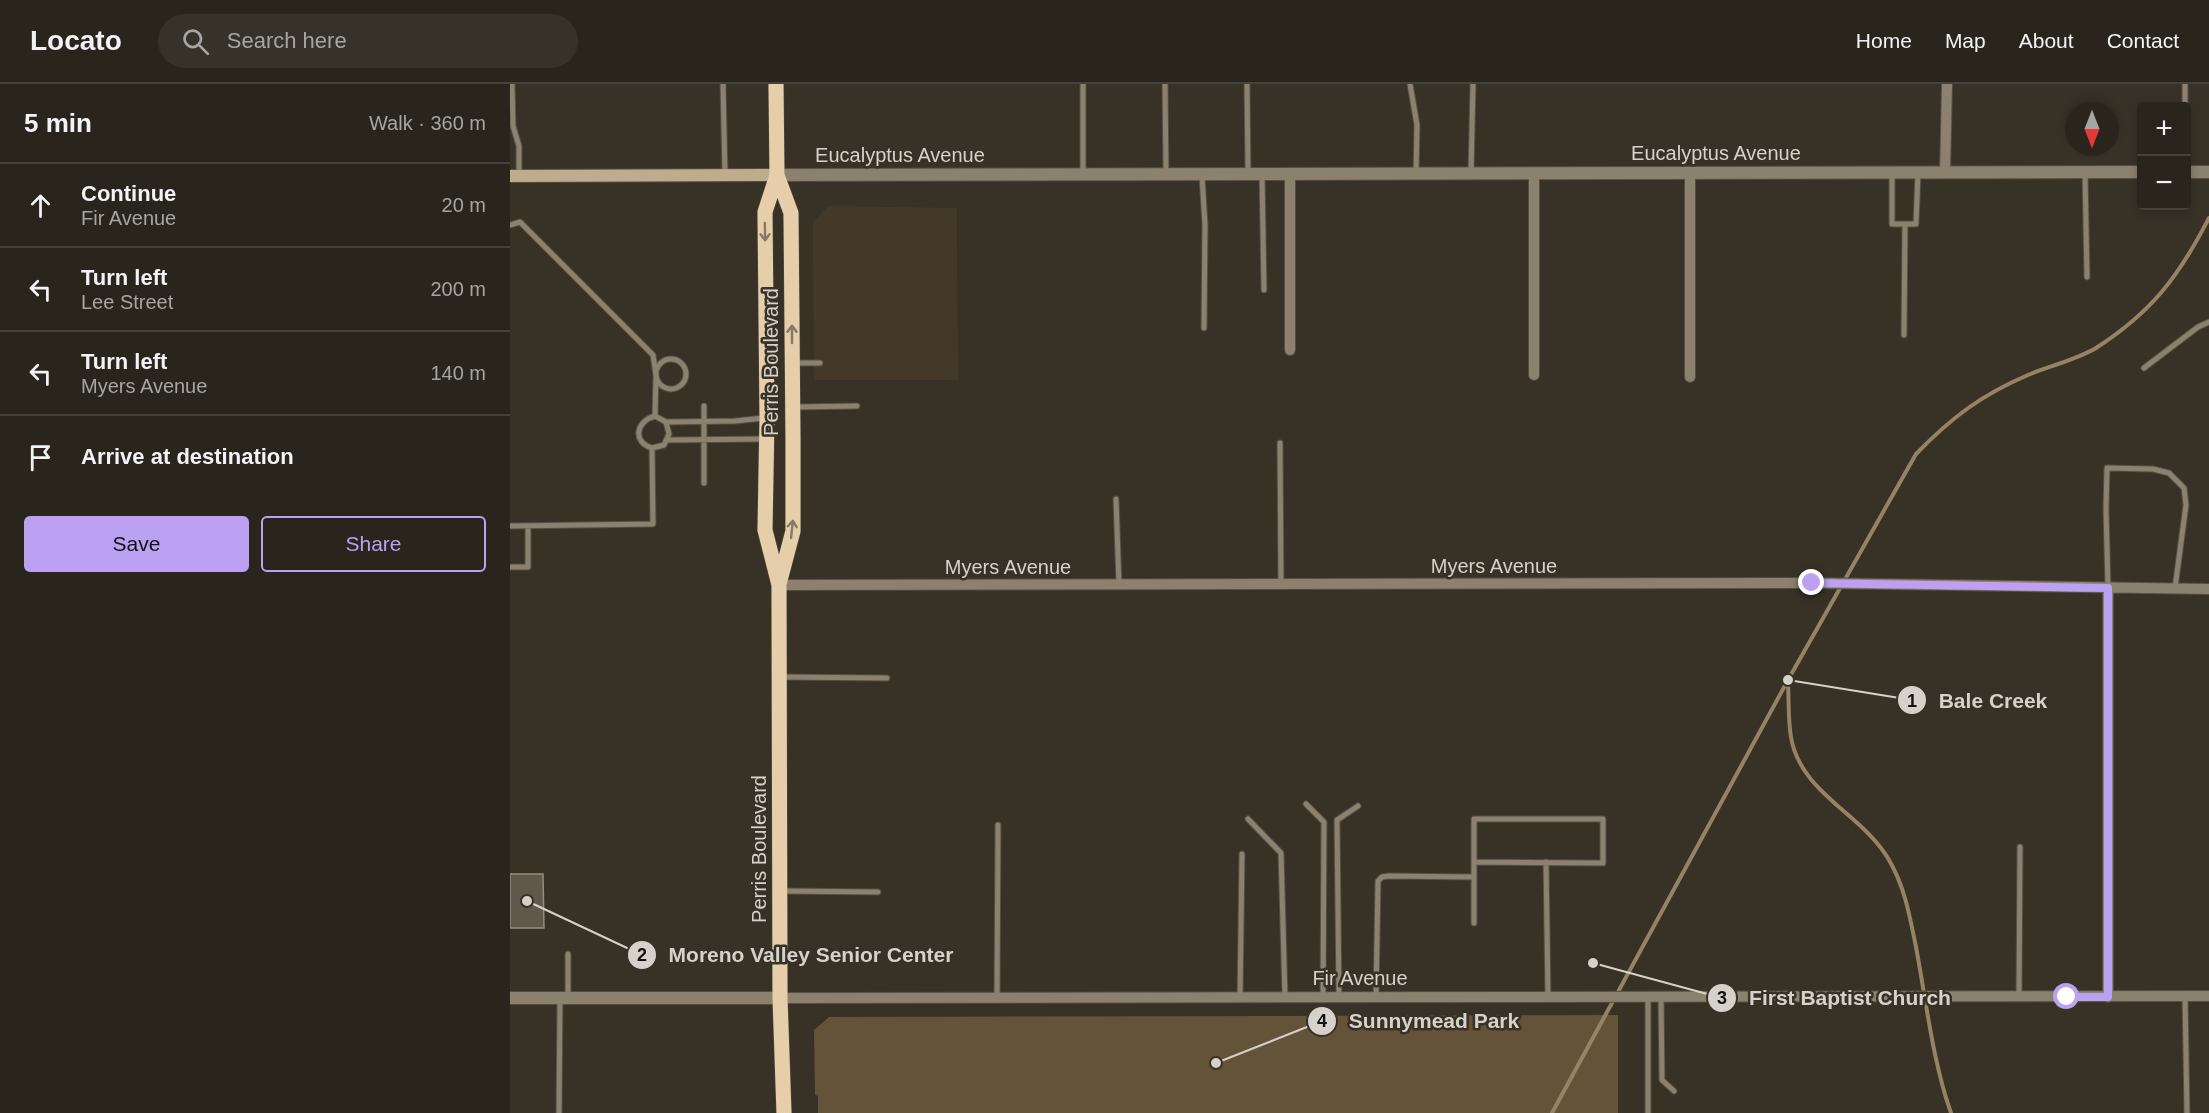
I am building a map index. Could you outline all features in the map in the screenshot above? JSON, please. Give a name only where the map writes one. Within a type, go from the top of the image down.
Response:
[{"type":"main road","name":"Perris Boulevard","points":[[776,84],[777,175],[765,212],[767,418],[765,530],[779,585],[780,998],[784,1113]]},
{"type":"main road","name":"Eucalyptus Avenue","points":[[515,176],[777,175]]},
{"type":"main road","name":"Perris Boulevard","points":[[777,175],[791,213],[793,407],[793,531],[779,585]]},
{"type":"street","points":[[1945,172],[1947,84]]},
{"type":"street","name":"Eucalyptus Avenue","points":[[777,175],[2137,172]]},
{"type":"street","points":[[2191,172],[2207,172]]},
{"type":"street","points":[[1534,173],[1534,375]]},
{"type":"street","points":[[1690,173],[1690,377]]},
{"type":"street","points":[[1290,174],[1290,350]]},
{"type":"street","name":"Myers Avenue","points":[[779,585],[1812,583],[2209,589]]},
{"type":"street","points":[[2108,588],[2108,997]]},
{"type":"street","name":"Fir Avenue","points":[[510,998],[2209,996]]},
{"type":"lane","points":[[512,84],[513,126],[519,146],[515,176]]},
{"type":"lane","points":[[723,84],[725,175]]},
{"type":"lane","points":[[1083,84],[1083,174]]},
{"type":"lane","points":[[1165,84],[1166,174]]},
{"type":"lane","points":[[1246,84],[1248,174]]},
{"type":"lane","points":[[1410,84],[1417,125],[1416,174]]},
{"type":"lane","points":[[1470,174],[1473,84]]},
{"type":"lane","points":[[2185,84],[2185,102]]},
{"type":"lane","points":[[1892,172],[1892,224],[1916,224],[1918,172]]},
{"type":"lane","points":[[2085,172],[2087,277]]},
{"type":"lane","points":[[1202,174],[1204,328]]},
{"type":"lane","points":[[1262,174],[1264,290]]},
{"type":"lane","points":[[510,225],[520,222],[653,355],[656,375],[655,416]]},
{"type":"lane","points":[[1904,335],[1905,224]]},
{"type":"lane","points":[[2144,368],[2198,327],[2209,322]]},
{"type":"lane","points":[[670,359],[681,363],[686,373],[682,384],[672,389],[662,386],[656,375],[660,365],[670,359]]},
{"type":"lane","points":[[792,363],[820,363]]},
{"type":"lane","points":[[704,406],[704,483]]},
{"type":"lane","points":[[793,407],[857,406]]},
{"type":"lane","points":[[666,422],[669,434],[664,445],[652,448],[642,442],[638,431],[644,420],[655,416],[666,422],[767,418]]},
{"type":"lane","points":[[668,440],[766,439]]},
{"type":"lane","points":[[1280,443],[1281,584]]},
{"type":"lane","points":[[510,526],[653,524],[652,448]]},
{"type":"lane","points":[[2108,588],[2107,468],[2153,469],[2169,473],[2184,488],[2186,505],[2175,588]]},
{"type":"lane","points":[[1116,499],[1119,585]]},
{"type":"lane","points":[[510,567],[528,567],[528,526]]},
{"type":"lane","points":[[779,677],[887,678]]},
{"type":"lane","points":[[1306,804],[1324,822],[1323,998]]},
{"type":"lane","points":[[1339,998],[1337,820],[1358,806]]},
{"type":"lane","points":[[1248,819],[1281,853],[1285,998]]},
{"type":"lane","points":[[1474,862],[1603,863],[1603,819],[1474,819],[1474,862],[1474,923]]},
{"type":"lane","points":[[997,998],[998,825]]},
{"type":"lane","points":[[2019,997],[2020,847]]},
{"type":"lane","points":[[1240,998],[1242,854]]},
{"type":"lane","points":[[1545,862],[1549,998]]},
{"type":"lane","points":[[1376,998],[1378,881],[1382,877],[1389,876],[1474,877]]},
{"type":"lane","points":[[780,891],[878,892]]},
{"type":"lane","points":[[559,1113],[568,954]]},
{"type":"lane","points":[[2185,996],[2187,1113]]},
{"type":"lane","points":[[1648,998],[1648,1113]]},
{"type":"lane","points":[[1661,998],[1662,1080],[1674,1091]]},
{"type":"shaded area","points":[[828,206],[957,208],[958,380],[814,380],[813,222]]},
{"type":"shaded area","points":[[1618,1015],[1618,1113],[818,1113],[818,1096],[815,1095],[814,1030],[829,1017]]},
{"type":"building","points":[[510,874],[543,874],[544,928],[510,928]]},
{"type":"waterway","points":[[1552,1113],[1788,680],[1916,454],[1954,418],[1981,399],[2028,375],[2096,348],[2133,321],[2175,275],[2209,218]]},
{"type":"waterway","points":[[1788,683],[1791,737],[1806,773],[1878,844],[1895,870],[1912,925],[1935,1052],[1951,1113]]},
{"type":"place","name":"Bale Creek","points":[[1788,680]]},
{"type":"place","name":"Moreno Valley Senior Center","points":[[527,901]]},
{"type":"place","name":"First Baptist Church","points":[[1593,963]]},
{"type":"place","name":"Sunnymead Park","points":[[1216,1063]]},
{"type":"route","points":[[1812,583],[2108,588],[2108,997],[2067,997]]}]
